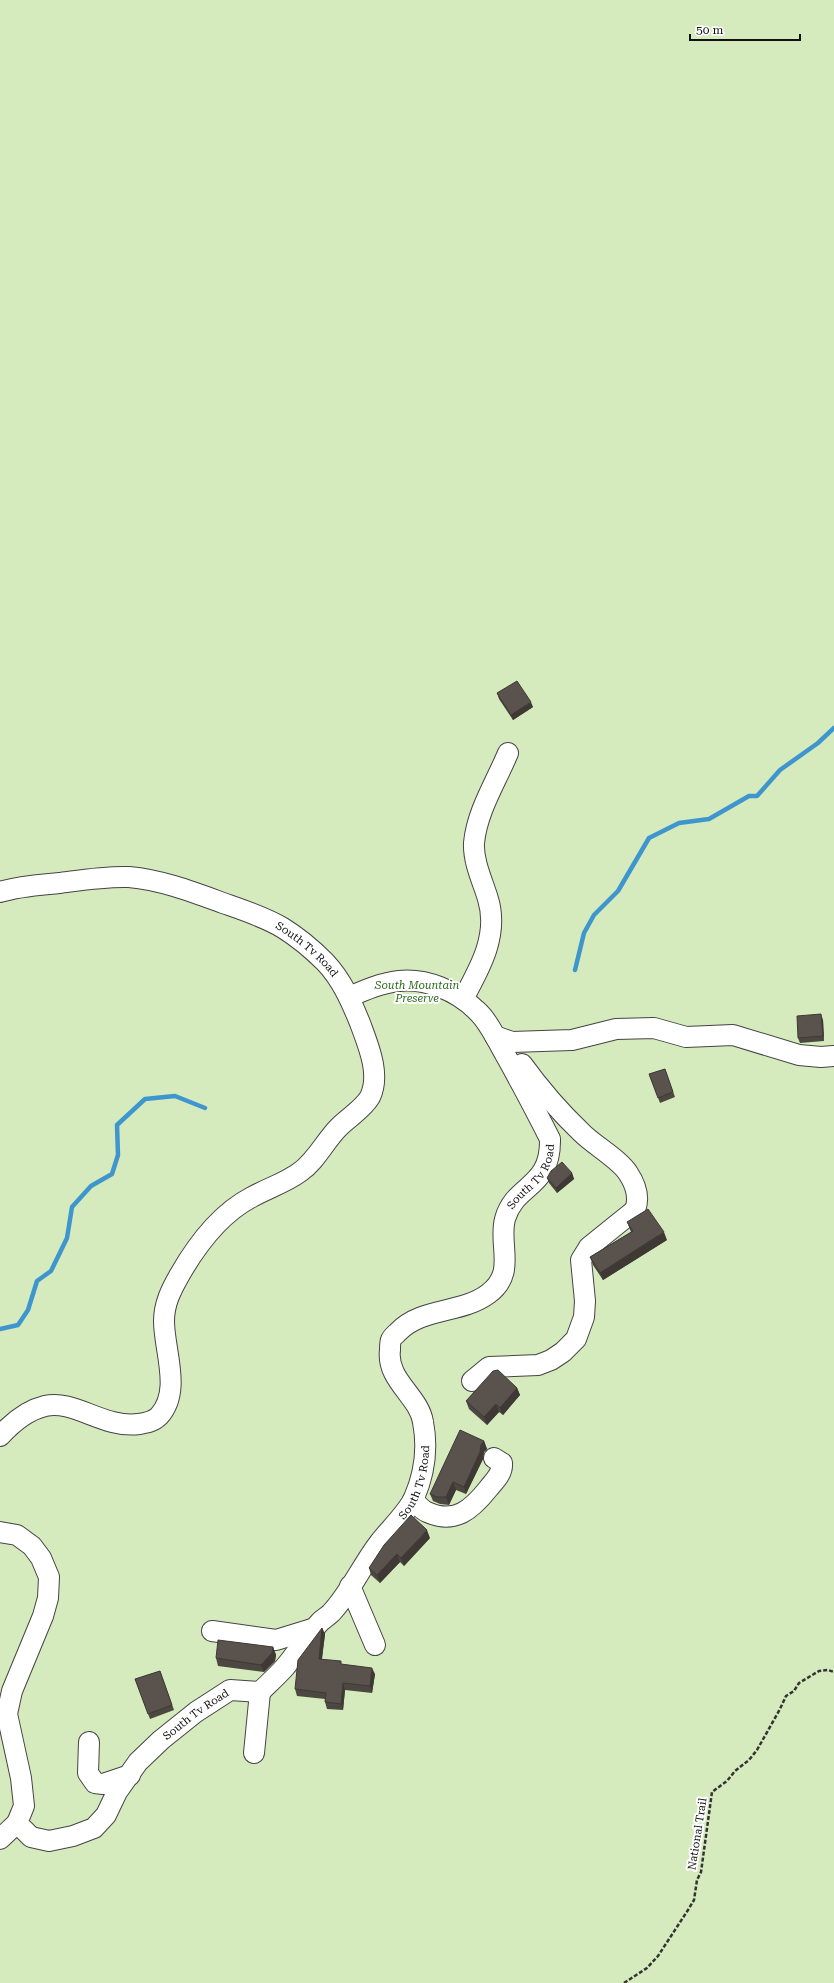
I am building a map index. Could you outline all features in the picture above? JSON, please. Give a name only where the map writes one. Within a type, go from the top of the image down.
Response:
[{"type":"street","points":[[463,999],[482,965],[491,935],[489,901],[478,869],[474,845],[478,820],[508,753]]},
{"type":"street","name":"South Tv Road","points":[[0,892],[18,887],[127,877],[150,880],[177,887],[255,914],[282,927],[306,944],[327,964],[349,997],[365,1037],[373,1064],[374,1081],[370,1096],[363,1106],[338,1128],[303,1170],[287,1181],[251,1197],[236,1207],[220,1221],[193,1253],[168,1297],[165,1309],[164,1322],[171,1376],[165,1406],[159,1416],[152,1422],[122,1425],[62,1406],[47,1405],[23,1417],[0,1436]]},
{"type":"street","points":[[349,997],[377,986],[400,981],[433,985],[448,990],[463,999],[477,1010],[503,1039],[541,1089],[582,1134],[628,1172],[638,1193],[638,1202],[635,1210],[589,1246],[581,1260],[585,1301],[584,1317],[576,1339],[563,1352],[551,1360],[538,1365],[489,1367],[472,1381]]},
{"type":"street","points":[[503,1039],[572,1040],[616,1029],[654,1028],[686,1037],[732,1035],[799,1055],[821,1057],[834,1056]]},
{"type":"street","name":"South Tv Road","points":[[17,1823],[31,1836],[49,1841],[73,1836],[94,1828],[106,1815],[117,1792],[138,1762],[161,1740],[196,1712],[230,1690],[260,1692],[284,1667],[315,1628],[331,1613],[378,1545],[413,1500],[424,1468],[425,1439],[423,1420],[416,1403],[403,1389],[394,1372],[389,1357],[391,1340],[405,1325],[420,1316],[472,1302],[488,1295],[498,1286],[503,1277],[506,1262],[503,1229],[505,1218],[510,1207],[544,1171],[550,1154],[550,1139],[503,1039]]},
{"type":"street","points":[[413,1500],[427,1512],[442,1516],[461,1515],[475,1505],[502,1470],[502,1463],[494,1458]]},
{"type":"street","points":[[0,1532],[17,1535],[32,1546],[41,1558],[49,1577],[48,1598],[45,1610],[12,1691],[8,1714],[22,1778],[24,1806],[17,1823],[0,1840]]},
{"type":"street","points":[[350,1586],[375,1645]]},
{"type":"street","points":[[212,1631],[276,1640],[315,1628]]},
{"type":"street","points":[[254,1752],[260,1692]]},
{"type":"street","points":[[89,1742],[88,1773],[95,1783],[103,1784],[130,1775]]},
{"type":"path","name":"National Trail","points":[[624,1983],[647,1968],[658,1956],[694,1900],[697,1880],[700,1872],[712,1792],[727,1781],[757,1750],[780,1710],[786,1696],[794,1691],[799,1683],[819,1671],[828,1670],[834,1672]]},
{"type":"green space","name":"South Mountain Preserve","points":[[0,0],[834,0],[834,1983],[0,1983]]},
{"type":"building","points":[[517,681],[531,702],[511,715],[497,693]]},
{"type":"building","points":[[821,1014],[823,1036],[798,1038],[797,1016]]},
{"type":"building","points":[[665,1069],[673,1092],[658,1098],[649,1074]]},
{"type":"building","points":[[562,1162],[572,1173],[556,1188],[547,1178],[551,1171]]},
{"type":"building","points":[[648,1209],[664,1232],[600,1273],[590,1257],[633,1231],[627,1222]]},
{"type":"building","points":[[498,1370],[517,1388],[500,1408],[496,1404],[484,1417],[466,1401],[493,1371]]},
{"type":"building","points":[[460,1430],[484,1441],[464,1487],[453,1482],[446,1497],[437,1497],[430,1494]]},
{"type":"building","points":[[411,1515],[427,1530],[401,1558],[397,1554],[377,1575],[369,1568],[384,1545]]},
{"type":"building","points":[[322,1628],[319,1659],[341,1661],[341,1664],[372,1668],[370,1686],[343,1683],[341,1704],[325,1702],[326,1693],[295,1689],[298,1660]]},
{"type":"building","points":[[218,1640],[273,1647],[272,1653],[261,1665],[216,1658]]},
{"type":"building","points":[[160,1671],[172,1705],[148,1714],[135,1679]]},
{"type":"waterway","points":[[575,970],[584,933],[594,915],[618,891],[649,838],[679,823],[709,819],[749,796],[757,796],[780,770],[818,743],[834,728]]},
{"type":"waterway","points":[[0,1329],[18,1325],[28,1310],[37,1281],[51,1271],[67,1238],[72,1207],[91,1186],[112,1174],[118,1155],[117,1125],[145,1099],[175,1096],[205,1108]]}]
